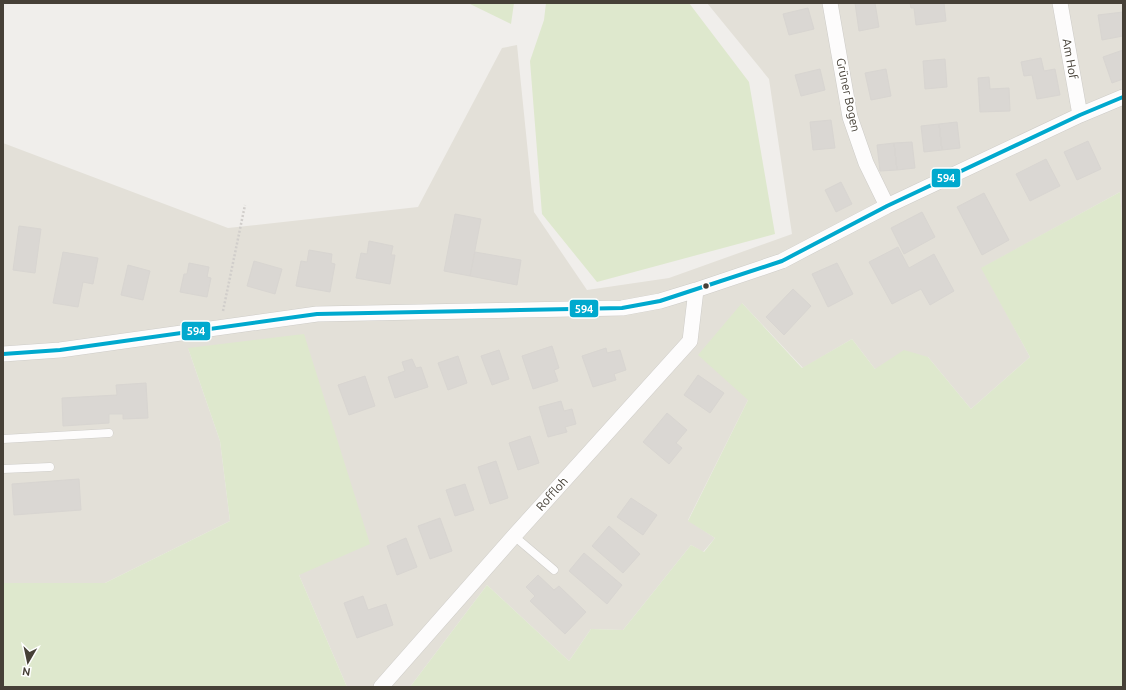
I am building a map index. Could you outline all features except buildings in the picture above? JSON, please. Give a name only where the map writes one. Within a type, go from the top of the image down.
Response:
[{"type":"street","name":"Grüner Bogen","points":[[830,3],[850,117],[866,163],[887,206]]},
{"type":"street","name":"Am Hof","points":[[1060,3],[1080,115]]},
{"type":"street","points":[[3,354],[60,350],[317,314],[622,308],[660,301],[782,261],[887,206],[1080,115],[1123,97]]},
{"type":"street","name":"Roffloh","points":[[381,687],[514,536],[690,341],[696,290]]},
{"type":"lane","points":[[3,439],[108,433]]},
{"type":"lane","points":[[3,469],[50,467]]},
{"type":"lane","points":[[514,536],[554,570]]},
{"type":"path","points":[[220,328],[245,205]]},
{"type":"shaded area","points":[[707,3],[1123,3],[1123,234],[1120,192],[982,268],[1030,357],[971,409],[928,357],[875,369],[852,339],[803,368],[742,303],[748,400],[688,520],[715,538],[703,552],[691,545],[623,630],[591,629],[569,661],[487,585],[410,687],[347,687],[299,575],[188,348],[220,441],[230,521],[105,583],[3,583],[3,143],[228,228],[418,207],[502,48],[517,45],[534,212],[587,290],[669,278],[792,234],[769,79]]},
{"type":"green space","points":[[468,3],[514,3],[511,24]]},
{"type":"green space","points":[[546,3],[689,3],[749,82],[775,234],[597,282],[542,214],[530,61],[544,20]]},
{"type":"green space","points":[[1120,192],[1123,234],[1123,687],[410,687],[487,585],[569,661],[591,629],[623,630],[691,545],[704,552],[715,538],[688,521],[748,400],[698,355],[742,303],[802,368],[852,339],[875,369],[904,350],[928,357],[971,409],[1030,357],[981,268]]},
{"type":"green space","points":[[304,334],[370,544],[299,575],[347,687],[4,687],[3,583],[105,583],[230,521],[220,441],[188,348]]},
{"type":"transit line","name":"594","points":[[3,354],[60,350],[317,314],[622,308],[660,301],[782,261],[887,206],[1080,115],[1123,97]]}]
